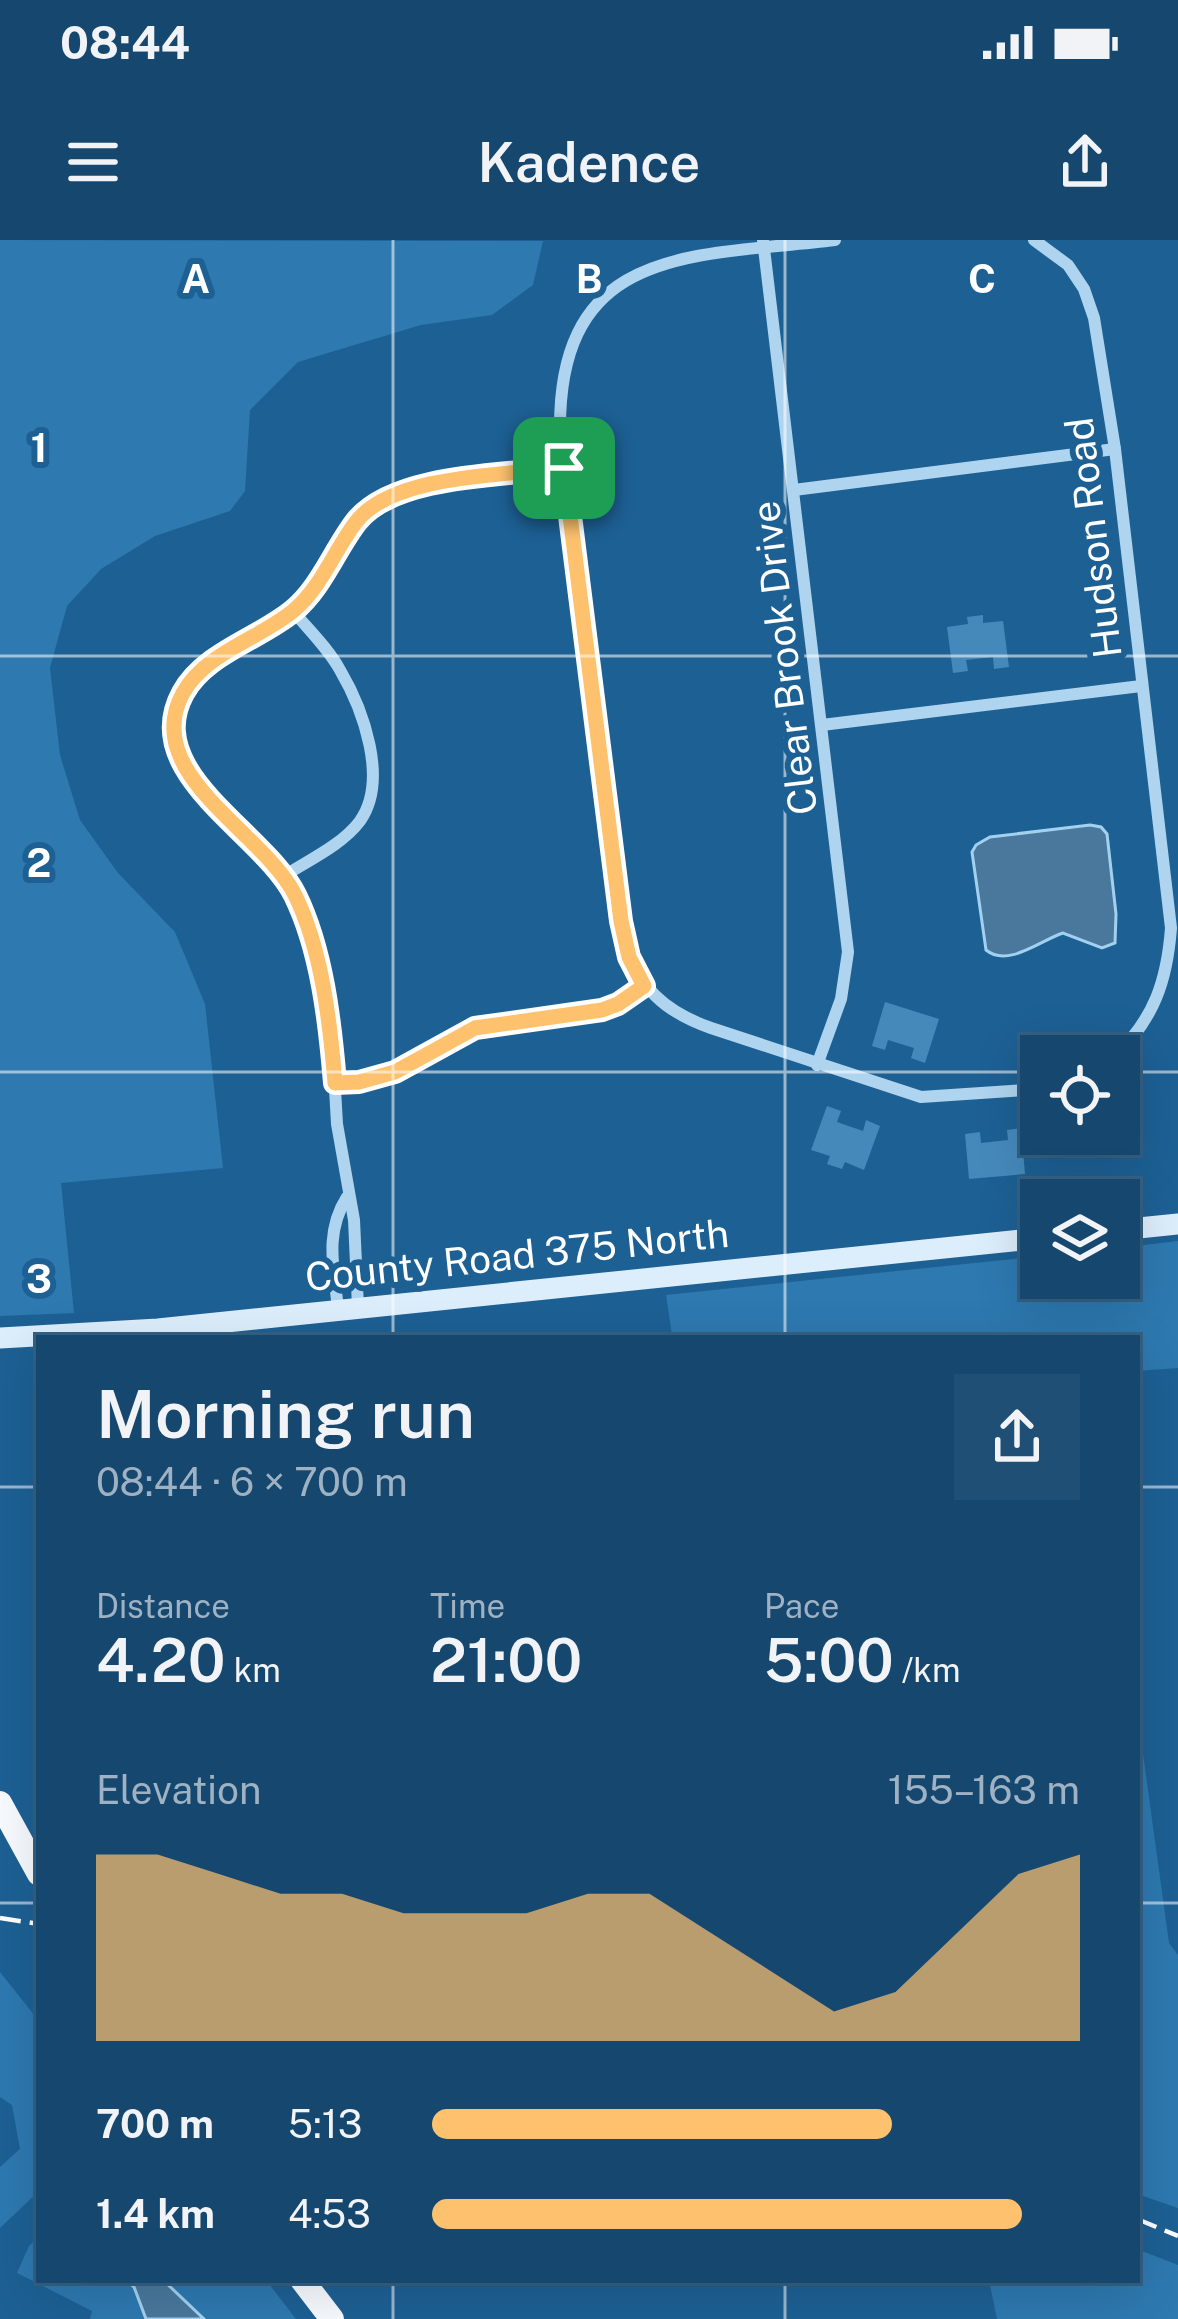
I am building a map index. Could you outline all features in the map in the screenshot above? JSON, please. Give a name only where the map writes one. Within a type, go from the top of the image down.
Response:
[{"type":"main road","points":[[0,1803],[36,1869]]},
{"type":"main road","points":[[304,2283],[332,2319]]},
{"type":"street","points":[[835,240],[764,244],[633,273],[610,289],[590,314],[567,366],[560,397],[564,468],[621,921],[629,957],[644,986],[667,1007],[694,1022],[921,1097],[1020,1090]]},
{"type":"street","name":"Hudson Road","points":[[1034,240],[1069,265],[1084,289],[1094,318],[1115,449],[1171,928],[1168,964],[1150,1016],[1133,1035]]},
{"type":"street","name":"Clear Brook Drive","points":[[764,244],[848,952],[841,999],[817,1065]]},
{"type":"street","points":[[794,490],[1115,449]]},
{"type":"street","points":[[348,1308],[354,1220],[347,1197],[328,1027],[310,938],[284,876],[193,782],[177,749],[177,708],[196,676],[293,611],[358,519],[377,502],[423,486],[564,468]]},
{"type":"street","points":[[284,876],[358,824],[375,777],[347,683],[293,611]]},
{"type":"street","points":[[822,725],[1141,686]]},
{"type":"street","points":[[1178,838],[1162,853],[1178,858]]},
{"type":"street","points":[[335,1083],[395,1072],[475,1028],[602,1010],[644,986]]},
{"type":"street","points":[[347,1197],[331,1234],[348,1308]]},
{"type":"street","points":[[1140,1228],[1178,1224]]},
{"type":"street","name":"County Road 375 North","points":[[53,1335],[158,1329],[1020,1240]]},
{"type":"street","name":"County Road 375 North","points":[[0,1338],[36,1336]]},
{"type":"shaded area","points":[[0,240],[543,241],[533,285],[492,315],[421,325],[298,362],[250,410],[245,491],[230,511],[155,536],[101,569],[67,606],[50,668],[60,755],[80,820],[118,873],[175,932],[205,1004],[223,1168],[61,1183],[74,1313],[0,1316]]},
{"type":"shaded area","points":[[1090,825],[1107,834],[1115,943],[1102,948],[1063,933],[1014,954],[995,955],[986,950],[972,852],[976,845],[990,837]]},
{"type":"shaded area","points":[[1178,1241],[1178,1368],[1140,1371],[1140,1335],[672,1335],[666,1295],[1020,1258],[1020,1299],[1140,1299],[1140,1246]]},
{"type":"shaded area","points":[[1140,1732],[1169,1943],[1178,1955],[1178,2208],[1140,2195]]},
{"type":"shaded area","points":[[0,1972],[36,2017],[36,2194],[0,2228],[0,2167],[20,2149],[12,2105],[0,2097]]},
{"type":"shaded area","points":[[36,2240],[36,2283],[17,2273]]},
{"type":"shaded area","points":[[1140,2250],[1178,2265],[1178,2319],[997,2319],[990,2283],[1140,2283]]},
{"type":"shaded area","points":[[37,2283],[129,2283],[146,2319],[90,2319],[92,2311]]},
{"type":"shaded area","points":[[129,2283],[166,2283],[204,2319],[146,2319]]},
{"type":"shaded area","points":[[167,2283],[268,2283],[296,2319],[204,2319]]},
{"type":"building","points":[[983,615],[983,623],[1003,621],[1009,667],[994,669],[993,657],[966,660],[968,671],[953,673],[947,627],[968,624],[967,617]]},
{"type":"building","points":[[885,1002],[939,1019],[925,1063],[911,1058],[914,1048],[888,1040],[885,1050],[872,1046]]},
{"type":"building","points":[[827,1106],[841,1111],[837,1122],[863,1131],[866,1120],[880,1126],[864,1170],[845,1162],[842,1169],[827,1164],[830,1156],[811,1150]]},
{"type":"building","points":[[1020,1128],[1025,1174],[969,1179],[965,1134],[980,1132],[981,1143],[1008,1140],[1007,1130]]},
{"type":"railway","points":[[0,1918],[36,1924]]},
{"type":"railway","points":[[1140,2220],[1178,2236]]},
{"type":"route","points":[[564,468],[621,921],[629,957],[644,986],[602,1010],[475,1028],[395,1072],[335,1083],[322,991],[295,894],[257,844],[193,782],[177,749],[177,708],[196,676],[308,597],[358,519],[377,502],[423,486],[564,468]]}]
